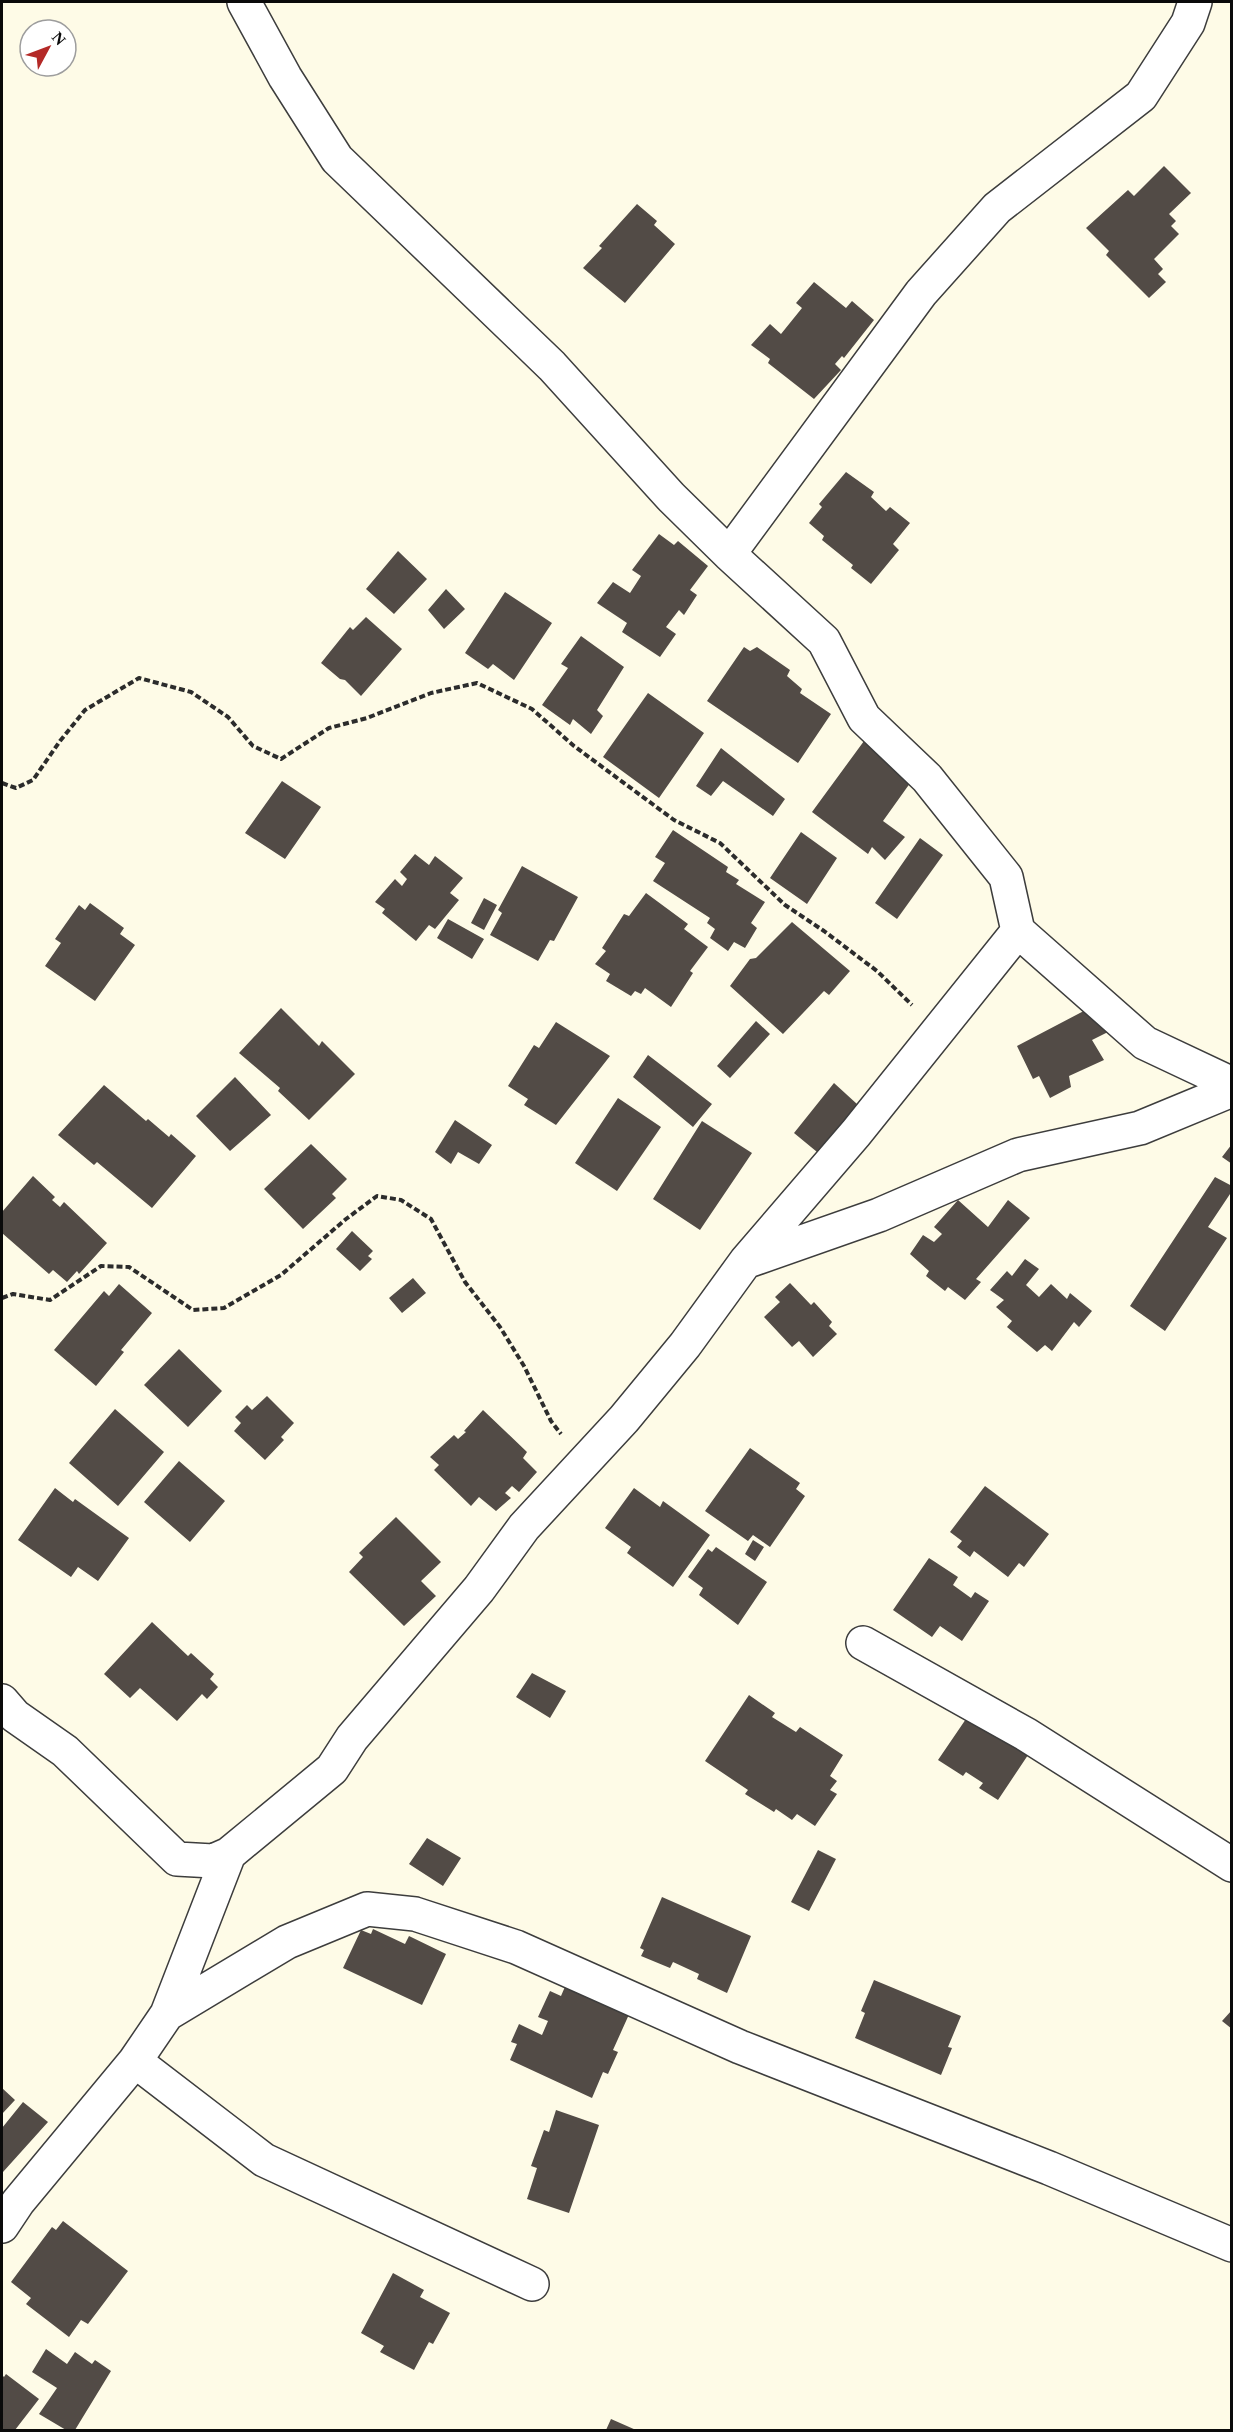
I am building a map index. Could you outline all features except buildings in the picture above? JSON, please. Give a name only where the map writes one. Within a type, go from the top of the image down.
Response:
[{"type":"street","points":[[244,2],[285,77],[337,159],[552,366],[671,497],[824,641],[864,718],[927,778],[1006,876],[1018,931],[1144,1043],[1232,1084]]},
{"type":"street","points":[[729,554],[921,293],[997,208],[1141,96],[1188,23],[1195,2]]},
{"type":"street","points":[[2,1701],[15,1716],[65,1751],[177,1859],[213,1861],[229,1854],[332,1769],[352,1738],[479,1589],[524,1527],[624,1419],[685,1345],[746,1262],[856,1133],[1018,931]]},
{"type":"street","points":[[746,1262],[879,1215],[1018,1155],[1140,1128],[1232,1090]]},
{"type":"street","points":[[863,1643],[1027,1735],[1232,1865]]},
{"type":"street","points":[[2,2226],[18,2202],[135,2061],[167,2014],[229,1854]]},
{"type":"street","points":[[167,2014],[297,1938],[367,1910],[415,1914],[516,1947],[740,2047],[1049,2168],[1232,2245]]},
{"type":"street","points":[[135,2061],[264,2160],[532,2284]]},
{"type":"path","points":[[2,783],[16,788],[33,780],[85,710],[139,678],[191,692],[228,717],[253,746],[281,759],[329,728],[367,718],[430,693],[477,683],[532,709],[574,746],[674,820],[720,843],[784,906],[824,931],[877,971],[938,1031]]},
{"type":"path","points":[[2,1298],[13,1294],[50,1300],[101,1266],[129,1267],[193,1310],[224,1308],[281,1275],[346,1219],[377,1196],[401,1200],[431,1219],[465,1282],[500,1327],[518,1356],[551,1420],[584,1464]]}]
